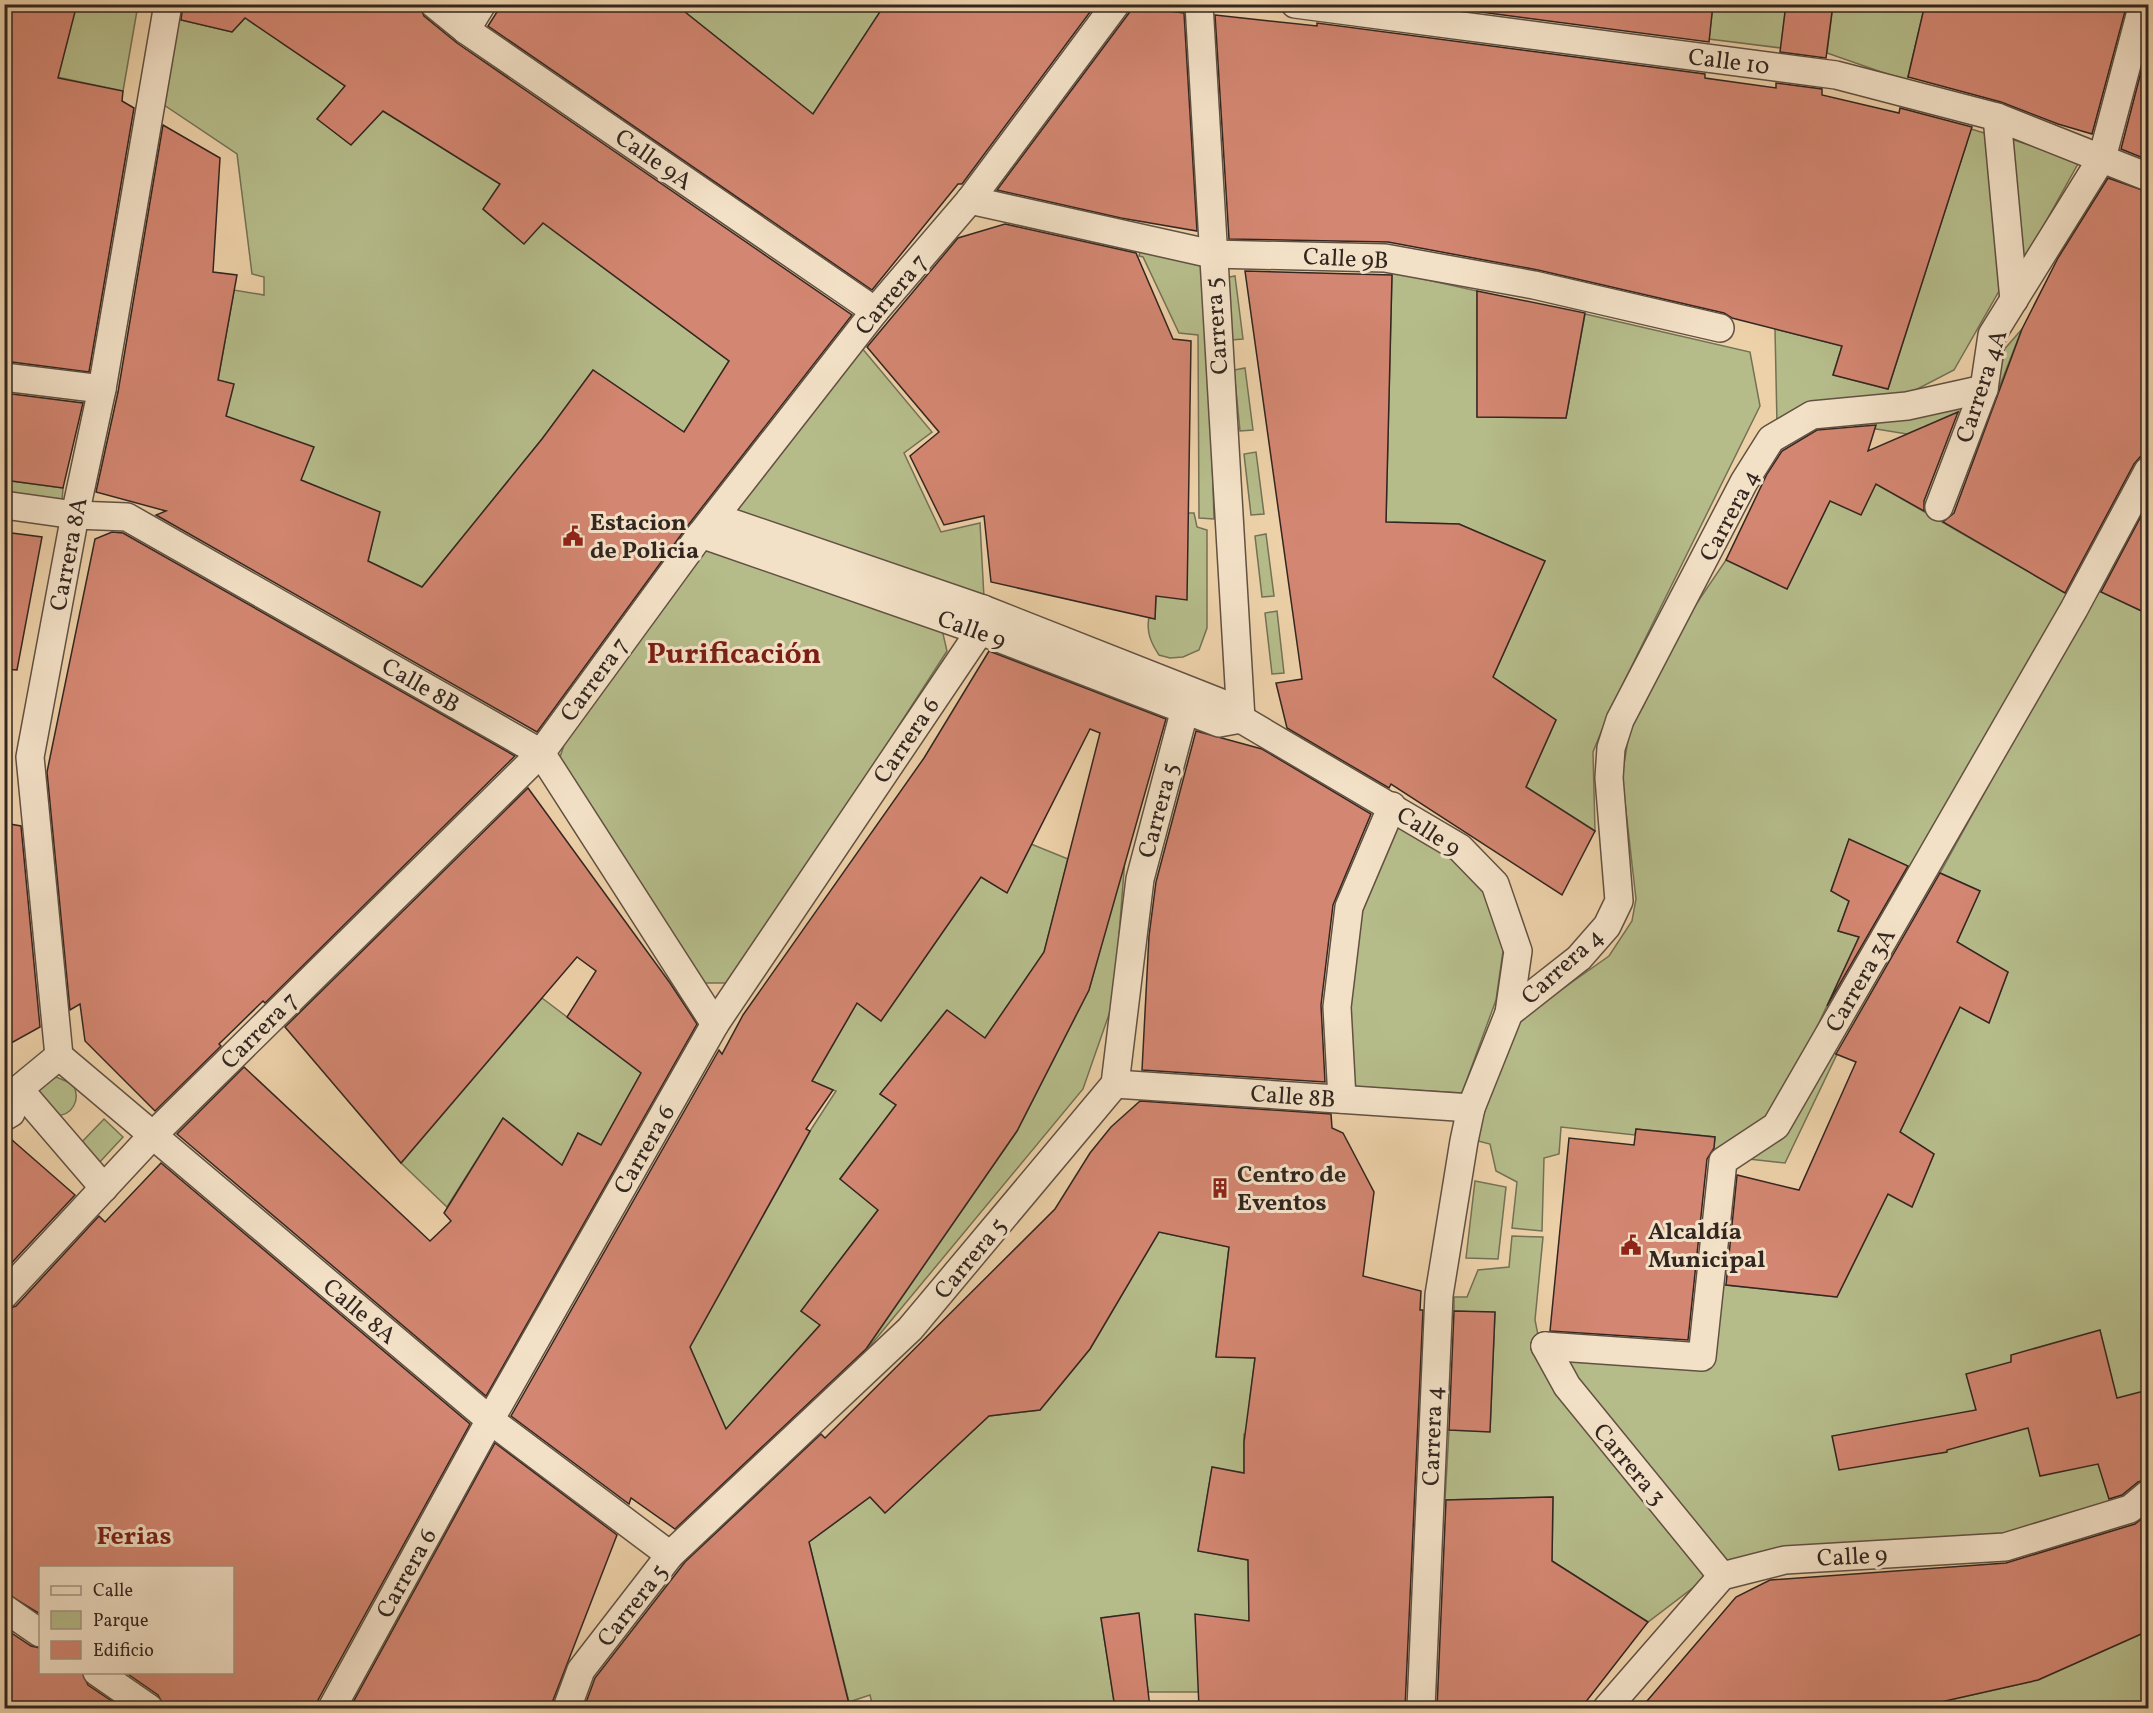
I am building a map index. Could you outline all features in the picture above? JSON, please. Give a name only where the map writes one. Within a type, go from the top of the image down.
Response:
[{"type":"street","name":"Carrera 8A","points":[[58,1056],[30,757],[75,515],[102,389],[168,4]]},
{"type":"street","name":"Calle 9A","points":[[434,4],[466,30],[875,311]]},
{"type":"street","points":[[466,30],[482,4]]},
{"type":"street","name":"Carrera 7","points":[[4,1295],[152,1136],[540,753],[708,525],[875,311],[970,200],[1116,4]]},
{"type":"street","name":"Carrera 5","points":[[1199,4],[1241,719]]},
{"type":"street","name":"Calle 10","points":[[1295,4],[1836,75],[1997,117],[2148,177]]},
{"type":"street","points":[[2102,158],[2143,4]]},
{"type":"street","name":"Carrera 4A","points":[[1997,117],[2014,300]]},
{"type":"street","name":"Carrera 4A","points":[[1939,507],[1984,389],[1992,335],[2102,158]]},
{"type":"street","name":"Calle 9B","points":[[970,200],[1212,254],[1384,258],[1534,285],[1720,328]]},
{"type":"street","points":[[4,377],[102,389]]},
{"type":"street","name":"Carrera 4","points":[[1421,1708],[1438,1295],[1471,1108],[1509,1013],[1580,958],[1607,926],[1619,901],[1609,778],[1611,748],[1620,720],[1744,482],[1771,439],[1812,415],[1907,406],[1984,389]]},
{"type":"street","name":"Carrera 3A","points":[[1545,1346],[1701,1357],[1723,1161],[1776,1126],[2068,620],[2148,471]]},
{"type":"street","name":"Calle 8B","points":[[4,505],[75,515],[127,518],[540,753],[715,1024]]},
{"type":"street","name":"Calle 9","points":[[708,525],[1224,704],[1241,719],[1392,806],[1460,848],[1495,884],[1518,951],[1509,1013]]},
{"type":"street","name":"Calle 9","points":[[981,620],[1219,723],[1241,719]]},
{"type":"street","name":"Carrera 6","points":[[332,1708],[490,1420],[715,1024],[981,620]]},
{"type":"street","name":"Carrera 5","points":[[567,1708],[581,1670],[670,1556],[910,1329],[1115,1084],[1140,879],[1185,709]]},
{"type":"street","points":[[1342,1099],[1337,1007],[1349,907],[1392,806]]},
{"type":"street","points":[[12,1089],[58,1056]]},
{"type":"street","name":"Calle 8A","points":[[58,1056],[490,1420],[670,1556]]},
{"type":"street","name":"Calle 8B","points":[[1115,1084],[1471,1108]]},
{"type":"street","points":[[4,1117],[11,1113],[12,1089]]},
{"type":"street","points":[[12,1089],[104,1188]]},
{"type":"street","name":"Carrera 3","points":[[1545,1346],[1567,1386],[1722,1576]]},
{"type":"street","name":"Calle 9","points":[[1722,1576],[1785,1560],[2005,1547],[2130,1509],[2148,1494]]},
{"type":"street","points":[[1607,1708],[1722,1576]]},
{"type":"street","points":[[4,1608],[39,1632]]},
{"type":"street","points":[[100,1674],[149,1708]]},
{"type":"green space","points":[[680,4],[885,5],[813,114],[678,7]]},
{"type":"green space","points":[[5,5],[138,5],[123,91],[5,66]]},
{"type":"green space","points":[[257,5],[279,41],[345,86],[318,119],[383,111],[500,184],[483,209],[523,243],[543,223],[729,361],[684,432],[593,370],[546,434],[422,587],[368,561],[379,512],[301,480],[226,416],[233,384],[218,380],[234,290],[264,295],[264,277],[252,274],[237,154],[161,103],[177,19],[232,32]]},
{"type":"green space","points":[[1713,5],[1786,5],[1781,48],[1709,39]]},
{"type":"green space","points":[[1833,5],[1925,5],[1907,81],[1827,53]]},
{"type":"green space","points":[[1971,129],[1991,135],[1999,291],[1954,370],[1902,397],[1777,424],[1775,329],[1842,346],[1833,375],[1888,389]]},
{"type":"green space","points":[[2011,139],[2079,162],[2020,268]]},
{"type":"green space","points":[[1143,241],[1206,256],[1214,519],[1199,518],[1198,335],[1179,333],[1143,257],[1139,256]]},
{"type":"green space","points":[[1392,272],[1477,291],[1477,417],[1566,418],[1585,314],[1750,352],[1760,406],[1610,710],[1593,752],[1595,831],[1526,787],[1556,720],[1493,677],[1545,561],[1459,524],[1386,522]]},
{"type":"green space","points":[[1235,276],[1243,339],[1231,340],[1224,278]]},
{"type":"green space","points":[[2022,329],[1995,398],[1907,434],[1864,427],[1845,418],[1968,391]]},
{"type":"green space","points":[[856,341],[932,432],[904,453],[941,532],[980,523],[984,598],[734,514]]},
{"type":"green space","points":[[1245,368],[1253,430],[1240,431],[1234,370]]},
{"type":"green space","points":[[1256,452],[1264,514],[1251,515],[1244,454]]},
{"type":"green space","points":[[5,480],[63,488],[62,501],[5,492]]},
{"type":"green space","points":[[1876,484],[2067,594],[1921,872],[1849,840],[1831,891],[1849,901],[1838,931],[1859,937],[1810,1042],[1837,1054],[1785,1163],[1713,1155],[1715,1137],[1636,1129],[1635,1135],[1561,1127],[1559,1154],[1544,1158],[1542,1231],[1512,1228],[1517,1182],[1496,1171],[1490,1144],[1474,1140],[1480,1107],[1521,1018],[1609,956],[1632,921],[1636,899],[1622,776],[1630,728],[1643,707],[1682,625],[1726,560],[1787,589],[1830,501]]},
{"type":"green space","points":[[1188,513],[1194,513],[1197,527],[1207,530],[1207,628],[1199,650],[1183,657],[1170,658],[1159,655],[1156,651],[1150,637],[1148,622],[1149,617],[1155,618],[1156,596]]},
{"type":"green space","points":[[1266,534],[1274,596],[1262,597],[1255,536]]},
{"type":"green space","points":[[721,548],[941,625],[947,651],[733,983],[701,983],[558,763],[565,742],[694,554]]},
{"type":"green space","points":[[2097,590],[2148,614],[2148,1390],[2145,1392],[2148,1405],[2148,1487],[2127,1504],[2004,1541],[1726,1568],[1558,1353],[1706,1363],[1717,1284],[1837,1297],[1888,1194],[1912,1207],[1934,1154],[1900,1132],[1960,1007],[1989,1023],[2008,972],[1957,942],[1980,891],[1940,873]]},
{"type":"green space","points":[[1277,611],[1284,673],[1272,674],[1265,613]]},
{"type":"green space","points":[[1395,822],[1454,858],[1486,893],[1505,937],[1496,1000],[1462,1093],[1348,1086],[1344,1010],[1357,908]]},
{"type":"green space","points":[[1031,844],[1068,859],[1044,953],[985,1038],[946,1011],[880,1094],[896,1105],[840,1179],[878,1210],[801,1311],[820,1325],[726,1429],[690,1347],[812,1128],[836,1091],[812,1081],[857,1003],[881,1021],[981,877],[1007,892]]},
{"type":"green space","points":[[1125,858],[1114,1000],[1083,1089],[860,1358],[1017,1131],[1089,990]]},
{"type":"green space","points":[[542,998],[641,1073],[601,1145],[578,1133],[562,1165],[503,1118],[447,1207],[401,1163]]},
{"type":"green space","points":[[56,1077],[73,1084],[76,1101],[66,1113],[54,1116],[38,1091],[41,1086]]},
{"type":"green space","points":[[104,1119],[123,1137],[98,1164],[78,1146]]},
{"type":"green space","points":[[1475,1181],[1506,1187],[1498,1259],[1466,1258]]},
{"type":"green space","points":[[1159,1232],[1229,1247],[1216,1356],[1255,1358],[1250,1399],[1316,1410],[1310,1443],[1244,1434],[1244,1473],[1212,1468],[1198,1551],[1248,1560],[1249,1621],[1199,1692],[1148,1692],[1138,1613],[1101,1618],[1115,1708],[873,1708],[870,1695],[849,1702],[809,1542],[870,1497],[885,1513],[989,1416],[1040,1410],[1090,1349]]},
{"type":"green space","points":[[1512,1236],[1543,1237],[1535,1320],[1542,1355],[1711,1574],[1648,1622],[1552,1561],[1553,1497],[1445,1500],[1449,1430],[1490,1431],[1495,1313],[1454,1311],[1454,1297],[1467,1297],[1478,1270],[1509,1267]]},
{"type":"green space","points":[[2148,1631],[2148,1708],[1914,1708],[2038,1680]]},
{"type":"building","points":[[4,4],[77,4],[58,78],[123,91],[122,101],[134,108],[89,372],[4,361]]},
{"type":"building","points":[[183,4],[419,4],[424,16],[457,43],[852,315],[689,524],[537,732],[156,515],[166,511],[96,492],[118,392],[163,125],[220,158],[213,272],[237,275],[218,380],[234,384],[226,416],[314,447],[301,480],[380,512],[368,561],[422,587],[542,439],[593,370],[684,432],[729,361],[543,223],[524,244],[483,209],[500,184],[383,111],[351,145],[317,119],[345,86],[245,18],[232,32],[181,20]]},
{"type":"building","points":[[502,4],[675,4],[813,114],[885,4],[1096,4],[962,184],[958,184],[872,290],[488,26]]},
{"type":"building","points":[[1420,4],[1713,4],[1709,42]]},
{"type":"building","points":[[1786,4],[1833,4],[1826,58],[1780,52]]},
{"type":"building","points":[[1925,4],[2127,4],[2092,134],[2058,124],[2001,102],[1908,77]]},
{"type":"building","points":[[1132,6],[1184,13],[1197,231],[1121,218],[997,190]]},
{"type":"building","points":[[1215,15],[1317,26],[1317,23],[1705,74],[1705,78],[1776,88],[1776,83],[1822,89],[1822,95],[1899,113],[1900,108],[1972,127],[1888,389],[1833,375],[1842,346],[1732,318],[1724,313],[1538,270],[1388,242],[1229,239]]},
{"type":"building","points":[[2148,45],[2148,160],[2121,149]]},
{"type":"building","points":[[2108,178],[2148,192],[2148,455],[2140,457],[2134,464],[2065,593],[1943,522],[1954,513],[2022,329],[2058,258]]},
{"type":"building","points":[[1005,224],[1136,253],[1173,339],[1191,341],[1187,600],[1156,596],[1155,619],[991,582],[984,516],[944,525],[910,456],[939,432],[867,347],[958,238]]},
{"type":"building","points":[[1245,271],[1392,275],[1386,522],[1459,524],[1545,561],[1493,677],[1556,720],[1526,787],[1595,831],[1562,895],[1391,784],[1389,788],[1287,728],[1276,683],[1302,679]]},
{"type":"building","points":[[1477,291],[1585,313],[1566,418],[1477,417]]},
{"type":"building","points":[[4,393],[83,403],[63,488],[4,480]]},
{"type":"building","points":[[1958,412],[1924,501],[1924,511],[1876,484],[1861,515],[1830,501],[1787,589],[1726,560],[1767,474],[1782,451],[1817,430],[1876,425],[1868,451]]},
{"type":"building","points":[[2148,503],[2148,614],[2101,592]]},
{"type":"building","points":[[4,532],[42,537],[17,670],[4,669]]},
{"type":"building","points":[[112,532],[123,533],[515,756],[265,1003],[263,1001],[219,1044],[221,1046],[155,1111],[85,1041],[80,1004],[70,1010],[47,772],[95,539]]},
{"type":"building","points":[[989,651],[1166,719],[1089,990],[1017,1131],[866,1349],[675,1529],[631,1498],[629,1504],[511,1416],[719,1050],[722,1054],[743,1015],[924,758]],"holes":[[[1090,729],[1100,733],[1044,952],[985,1038],[947,1010],[880,1094],[896,1105],[840,1179],[878,1210],[801,1311],[820,1325],[726,1429],[690,1347],[810,1131],[806,1129],[833,1090],[812,1081],[857,1003],[881,1021],[981,877],[1007,893]]]},
{"type":"building","points":[[1196,731],[1262,749],[1371,814],[1333,905],[1321,1005],[1325,1082],[1142,1070],[1149,936],[1156,882]]},
{"type":"building","points":[[528,788],[670,983],[697,1024],[486,1396],[177,1134],[244,1067],[430,1241],[451,1221],[444,1213],[503,1118],[562,1165],[578,1133],[601,1145],[641,1073],[567,1017],[596,971],[577,957],[401,1163],[285,1027]]},
{"type":"building","points":[[4,823],[21,826],[40,1027],[4,1047]]},
{"type":"building","points":[[1849,839],[1908,866],[1827,1006],[1859,937],[1838,931],[1849,901],[1831,891]]},
{"type":"building","points":[[1940,873],[1980,891],[1957,942],[2008,972],[1989,1023],[1960,1007],[1900,1132],[1934,1154],[1912,1207],[1888,1194],[1837,1297],[1726,1285],[1737,1175],[1799,1190],[1856,1062],[1836,1054]]},
{"type":"building","points":[[1140,1101],[1331,1114],[1332,1128],[1343,1133],[1374,1192],[1363,1276],[1421,1291],[1420,1310],[1423,1310],[1405,1708],[1199,1708],[1195,1614],[1249,1621],[1248,1560],[1198,1551],[1212,1467],[1244,1473],[1244,1442],[1255,1358],[1216,1357],[1229,1247],[1159,1232],[1090,1349],[1040,1410],[989,1416],[885,1513],[870,1497],[809,1542],[850,1708],[584,1708],[595,1678],[685,1562],[821,1434],[825,1438],[1055,1209],[1090,1153],[1111,1127]]},
{"type":"building","name":"Alcaldía Municipal","points":[[1636,1129],[1715,1137],[1714,1148],[1707,1159],[1688,1340],[1550,1331],[1569,1138],[1634,1145]]},
{"type":"building","points":[[4,1133],[75,1195],[4,1271]]},
{"type":"building","points":[[161,1163],[470,1424],[318,1700],[316,1708],[165,1708],[158,1695],[128,1674],[234,1674],[234,1566],[39,1566],[39,1613],[4,1592],[4,1310],[16,1306],[99,1216],[105,1222]]},
{"type":"building","points":[[1454,1311],[1495,1312],[1490,1432],[1449,1430]]},
{"type":"building","points":[[2100,1330],[2117,1398],[2148,1390],[2148,1479],[2138,1482],[2122,1495],[2109,1499],[2098,1464],[2040,1476],[2028,1428],[1947,1450],[1947,1452],[1839,1470],[1832,1436],[1976,1410],[1966,1374],[2011,1362],[2011,1355]]},
{"type":"building","points":[[495,1443],[617,1535],[550,1708],[350,1708]]},
{"type":"building","points":[[1553,1497],[1552,1561],[1648,1622],[1581,1708],[1437,1708],[1446,1500]]},
{"type":"building","points":[[2148,1514],[2148,1631],[2038,1680],[1914,1708],[1782,1704],[1781,1708],[1641,1708],[1736,1597],[1770,1580],[2006,1563],[2135,1524]]},
{"type":"building","points":[[1139,1613],[1150,1708],[1115,1708],[1101,1618]]},
{"type":"building","points":[[4,1628],[31,1646],[39,1648],[39,1674],[83,1674],[88,1685],[122,1708],[4,1708]]},
{"type":"place","name":"Estacion de Policia","points":[[573,536]]},
{"type":"place","name":"Centro de Eventos","points":[[1220,1188]]},
{"type":"place","name":"Alcaldía Municipal","points":[[1631,1245]]},
{"type":"district","name":"Purificación","points":[[734,653]]},
{"type":"district","name":"Ferias","points":[[134,1535]]}]
